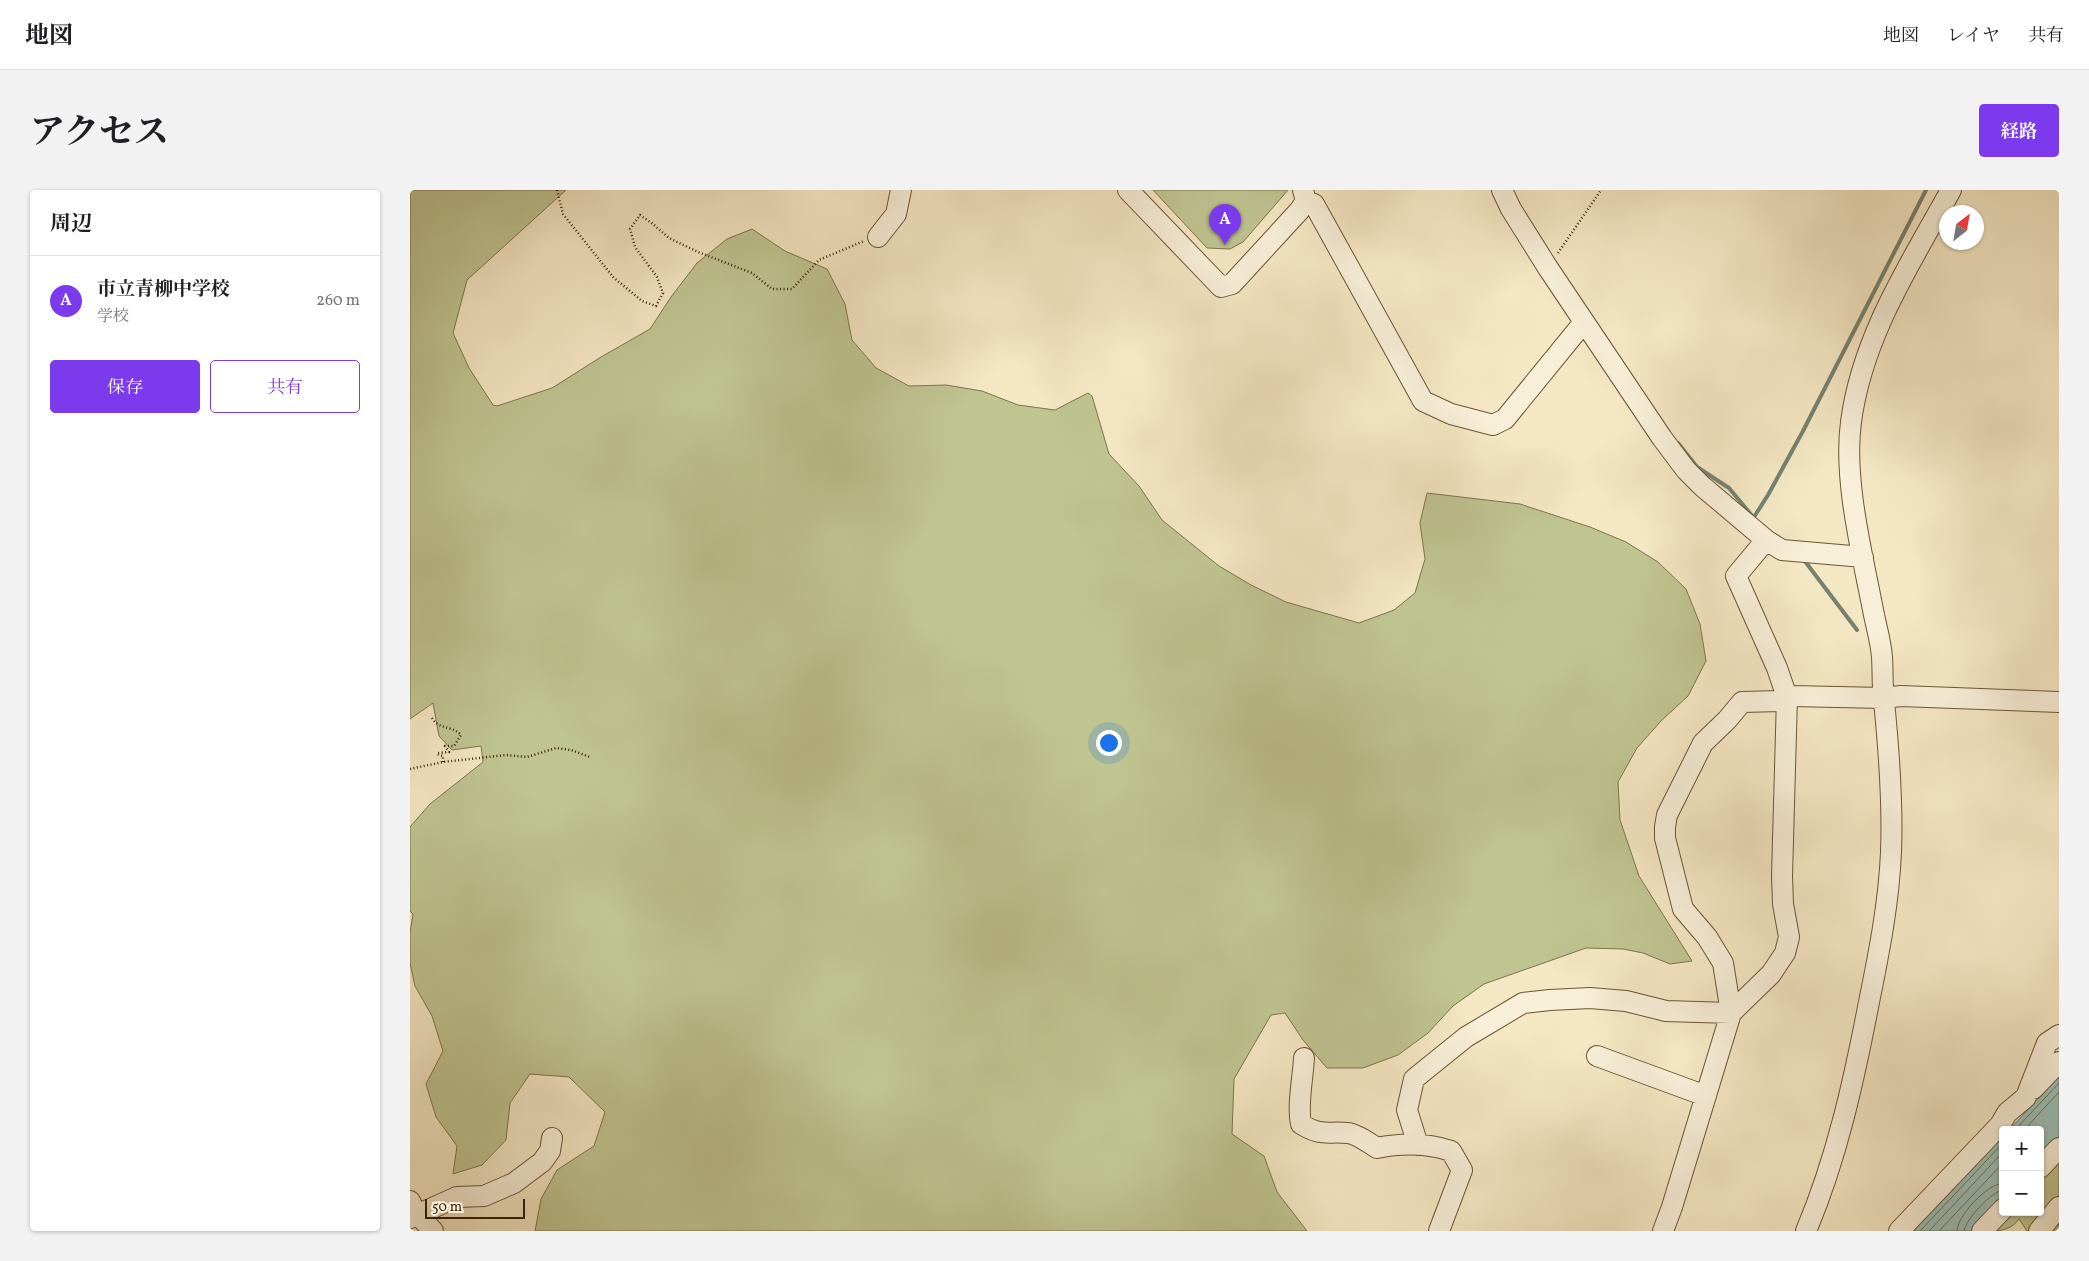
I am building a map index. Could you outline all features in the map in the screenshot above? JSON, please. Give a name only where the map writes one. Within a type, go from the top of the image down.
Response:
[{"type":"street","points":[[878,237],[896,214],[901,190]]},
{"type":"street","points":[[1128,190],[1222,286],[1232,284],[1299,212],[1304,195],[1314,204],[1423,401],[1451,414],[1493,425],[1505,419],[1580,327],[1585,325]]},
{"type":"street","points":[[1502,190],[1511,209],[1585,325],[1686,470],[1702,486],[1766,540],[1782,550],[1864,558]]},
{"type":"street","points":[[1806,1231],[1827,1177],[1854,1072],[1879,952],[1891,852],[1890,756],[1883,698],[1882,655],[1859,538],[1849,461],[1850,424],[1858,382],[1872,341],[1894,294],[1951,190]]},
{"type":"street","points":[[1418,1145],[1407,1110],[1414,1079],[1466,1037],[1523,1004],[1550,1000],[1590,998],[1626,1001],[1666,1011],[1731,1013],[1771,974],[1786,954],[1788,945],[1782,876],[1787,697],[1777,668],[1736,576],[1766,540]]},
{"type":"street","points":[[1663,1231],[1731,1013],[1723,963],[1707,937],[1683,909],[1665,838],[1667,815],[1703,743],[1727,720],[1742,702],[1782,701],[1787,697],[1883,698],[1901,696],[2059,702]]},
{"type":"street","points":[[2026,1097],[2047,1043],[2059,1035]]},
{"type":"street","points":[[1597,1056],[1706,1096]]},
{"type":"street","points":[[1304,1058],[1302,1090],[1298,1111],[1301,1124],[1312,1131],[1331,1134],[1350,1133],[1377,1148],[1392,1145],[1432,1145],[1451,1151],[1462,1170],[1439,1231]]},
{"type":"street","points":[[1899,1231],[2000,1125],[2007,1113],[2026,1097],[2059,1062]]},
{"type":"street","points":[[433,1231],[413,1211],[457,1197],[484,1196],[514,1183],[542,1162],[550,1151],[552,1138]]},
{"type":"street","points":[[2044,1164],[2059,1148]]},
{"type":"street","points":[[2039,1231],[2059,1207]]},
{"type":"street","points":[[1982,1231],[1999,1213]]},
{"type":"path","points":[[557,190],[563,214],[613,277],[642,301],[656,306],[663,293],[657,277],[635,246],[630,229],[640,215],[669,238],[698,252],[752,273],[772,289],[792,289],[819,260],[878,237]]},
{"type":"path","points":[[1548,268],[1601,190]]},
{"type":"path","points":[[432,718],[438,725],[457,731],[461,735],[454,746],[445,746],[449,752],[438,752],[437,754],[443,756],[443,762]]},
{"type":"path","points":[[410,769],[443,762],[506,756],[527,757],[556,748],[571,750],[590,757]]},
{"type":"green space","points":[[410,190],[566,190],[467,280],[453,333],[469,368],[493,405],[497,406],[552,388],[650,329],[697,263],[727,239],[752,229],[785,251],[827,269],[845,304],[852,340],[876,368],[909,386],[946,385],[982,391],[1018,405],[1055,410],[1088,393],[1092,396],[1109,454],[1139,486],[1162,520],[1219,566],[1251,585],[1286,602],[1359,623],[1394,610],[1415,593],[1425,559],[1420,523],[1427,493],[1520,504],[1590,527],[1626,542],[1658,562],[1686,589],[1700,624],[1706,661],[1688,696],[1661,721],[1637,748],[1618,782],[1620,820],[1639,876],[1692,961],[1670,964],[1643,953],[1623,949],[1586,948],[1484,984],[1453,1006],[1428,1033],[1398,1055],[1363,1068],[1327,1068],[1303,1040],[1285,1013],[1271,1015],[1234,1079],[1232,1134],[1264,1156],[1277,1192],[1307,1231],[535,1231],[541,1199],[557,1170],[594,1146],[605,1112],[569,1077],[530,1074],[510,1103],[506,1140],[482,1165],[453,1174],[457,1146],[436,1117],[426,1084],[443,1051],[432,1016],[415,986],[410,963],[410,933],[413,914],[410,911],[410,827],[430,804],[483,762],[481,746],[452,750],[439,736],[433,703],[410,719]]},
{"type":"green space","points":[[1153,190],[1288,190],[1243,242],[1230,249],[1207,248]]},
{"type":"green space","points":[[2059,1160],[2059,1231],[2027,1231],[2019,1219],[2006,1229],[1990,1231],[2007,1216],[2044,1216],[2044,1176]]},
{"type":"water","points":[[2059,1076],[2059,1139],[2044,1155],[2044,1126],[2013,1126]]},
{"type":"water","points":[[1999,1140],[1999,1204],[1974,1231],[1913,1231]]},
{"type":"waterway","points":[[1754,517],[1803,431],[1926,190]]},
{"type":"waterway","points":[[1678,443],[1697,467],[1729,488],[1754,518]]},
{"type":"waterway","points":[[1804,560],[1857,630]]},
{"type":"place","name":"市立青柳中学校","points":[[1225,245]]}]
